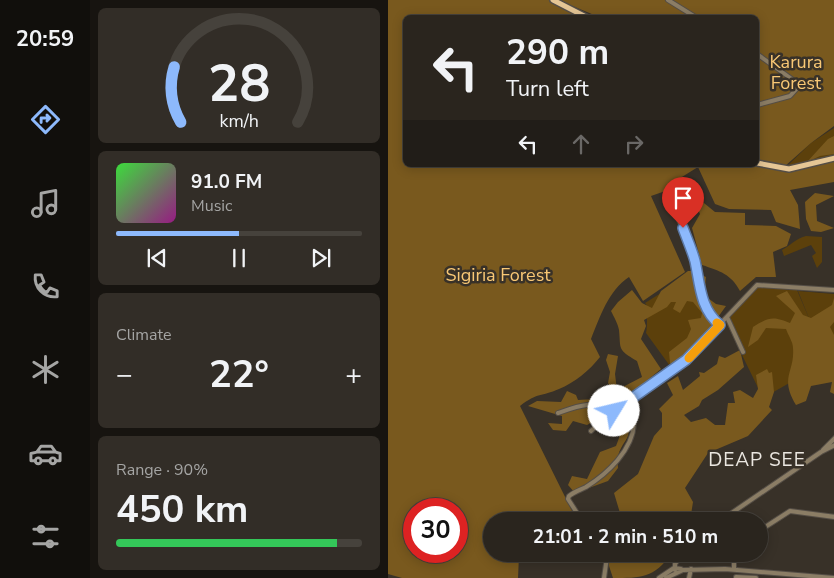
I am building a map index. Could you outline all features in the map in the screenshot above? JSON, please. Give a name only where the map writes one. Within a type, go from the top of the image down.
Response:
[{"type":"main road","points":[[553,0],[582,15]]},
{"type":"main road","points":[[759,163],[789,169],[834,158]]},
{"type":"street","points":[[668,0],[692,15]]},
{"type":"street","points":[[759,55],[800,85],[790,96],[759,104]]},
{"type":"street","points":[[679,220],[695,260],[701,294],[708,310],[720,325]]},
{"type":"street","points":[[592,431],[613,412],[686,360],[748,293],[759,284],[834,290]]},
{"type":"street","points":[[727,317],[743,352]]},
{"type":"street","points":[[576,512],[568,499],[569,496],[592,482],[614,464],[630,440],[634,426],[633,414],[630,406],[625,403]]},
{"type":"street","points":[[558,413],[590,405],[597,405],[613,412]]},
{"type":"street","points":[[821,452],[828,442],[834,438]]},
{"type":"street","points":[[733,512],[834,445]]},
{"type":"street","points":[[768,525],[790,511],[834,518]]},
{"type":"street","points":[[604,578],[606,562]]},
{"type":"street","points":[[666,578],[675,570],[678,562]]},
{"type":"street","points":[[735,562],[736,577],[756,578]]},
{"type":"street","points":[[690,578],[691,569]]},
{"type":"street","points":[[659,578],[675,570],[691,569],[735,569],[834,578]]},
{"type":"shaded area","points":[[834,128],[834,156],[786,167],[811,143]]},
{"type":"shaded area","points":[[806,236],[822,237],[822,262],[817,268],[812,256],[816,253],[811,245],[784,256],[782,250],[796,240]]},
{"type":"shaded area","points":[[693,273],[702,306],[715,326],[693,350],[670,366],[646,333],[648,307],[645,303]]},
{"type":"shaded area","points":[[758,287],[797,290],[813,328],[798,291],[834,294],[834,363],[828,361],[763,398],[725,320]]},
{"type":"green space","name":"Sigiria Forest","points":[[388,0],[553,0],[582,15],[403,15],[403,167],[698,167],[677,180],[674,188],[651,196],[685,272],[643,301],[629,277],[615,290],[601,313],[591,339],[600,357],[596,362],[576,380],[520,406],[573,512],[483,512],[483,562],[519,562],[518,578],[402,578],[388,574]]},
{"type":"green space","name":"Sigiria Forest","points":[[558,0],[834,0],[834,126],[784,167],[778,169],[834,159],[834,182],[790,190],[798,205],[800,229],[776,222],[771,210],[729,209],[715,204],[698,167],[759,167],[759,15],[594,15]]},
{"type":"green space","points":[[834,136],[834,154],[820,156],[807,162],[828,139]]},
{"type":"green space","points":[[815,193],[834,196],[816,205],[817,221],[834,228],[821,232],[811,231],[806,219],[805,202]]},
{"type":"green space","points":[[669,196],[699,199],[715,212],[745,213],[745,225],[776,226],[791,234],[787,246],[773,252],[776,277],[756,277],[740,291],[729,277],[702,265],[692,228],[700,214],[696,205],[677,207]]},
{"type":"green space","points":[[688,271],[694,271],[706,277],[705,287],[702,286],[701,293],[716,304],[726,306],[708,331],[674,366],[670,363],[669,352],[687,338],[691,329],[688,320],[701,318],[702,313],[693,302],[687,301],[680,313],[673,309],[676,302],[671,302],[667,307],[644,320],[646,326],[641,339],[661,369],[604,416],[587,425],[573,421],[566,431],[553,430],[548,423],[562,424],[562,416],[528,406],[537,401],[561,402],[567,391],[576,395],[578,400],[595,399],[597,409],[613,391],[608,383],[610,372],[606,360],[608,354],[618,356],[615,374],[617,390],[642,377],[637,361],[626,354],[621,348],[616,320],[611,311],[632,290],[642,303],[652,308],[661,291]]},
{"type":"green space","points":[[787,291],[803,315],[811,318],[832,305],[834,298],[834,322],[830,327],[834,335],[834,394],[830,392],[832,382],[811,386],[806,401],[796,405],[791,395],[788,381],[793,348],[786,329],[766,328],[758,340],[748,347],[753,327],[758,324],[767,319],[779,319],[790,323],[795,313],[776,296]]},
{"type":"green space","points":[[740,350],[744,367],[718,390],[702,400],[699,406],[684,415],[691,422],[706,418],[715,425],[725,425],[728,403],[735,403],[733,392],[740,390],[753,398],[758,389],[756,375],[767,369],[769,373],[772,372],[774,392],[769,407],[772,410],[748,436],[708,453],[685,488],[693,502],[691,512],[620,512],[614,493],[638,474],[654,436],[662,427],[662,413],[659,409],[673,395],[667,383],[678,376],[683,390],[700,376],[699,372],[704,373],[717,364],[719,356],[725,358]]},
{"type":"green space","points":[[622,415],[629,433],[618,456],[618,468],[608,481],[575,493],[568,485],[572,476],[587,479],[600,452],[616,446],[622,430]]},
{"type":"green space","points":[[609,562],[665,562],[653,572],[631,578],[613,578]]},
{"type":"slow traffic","points":[[689,358],[720,325],[717,323]]},
{"type":"district","name":"DEAP SEE","points":[[757,459]]},
{"type":"route","points":[[614,411],[686,360],[698,350],[720,325],[715,321],[704,302],[699,286],[695,260],[683,228]]},
{"type":"park label","name":"Karura Forest","points":[[796,72]]}]
